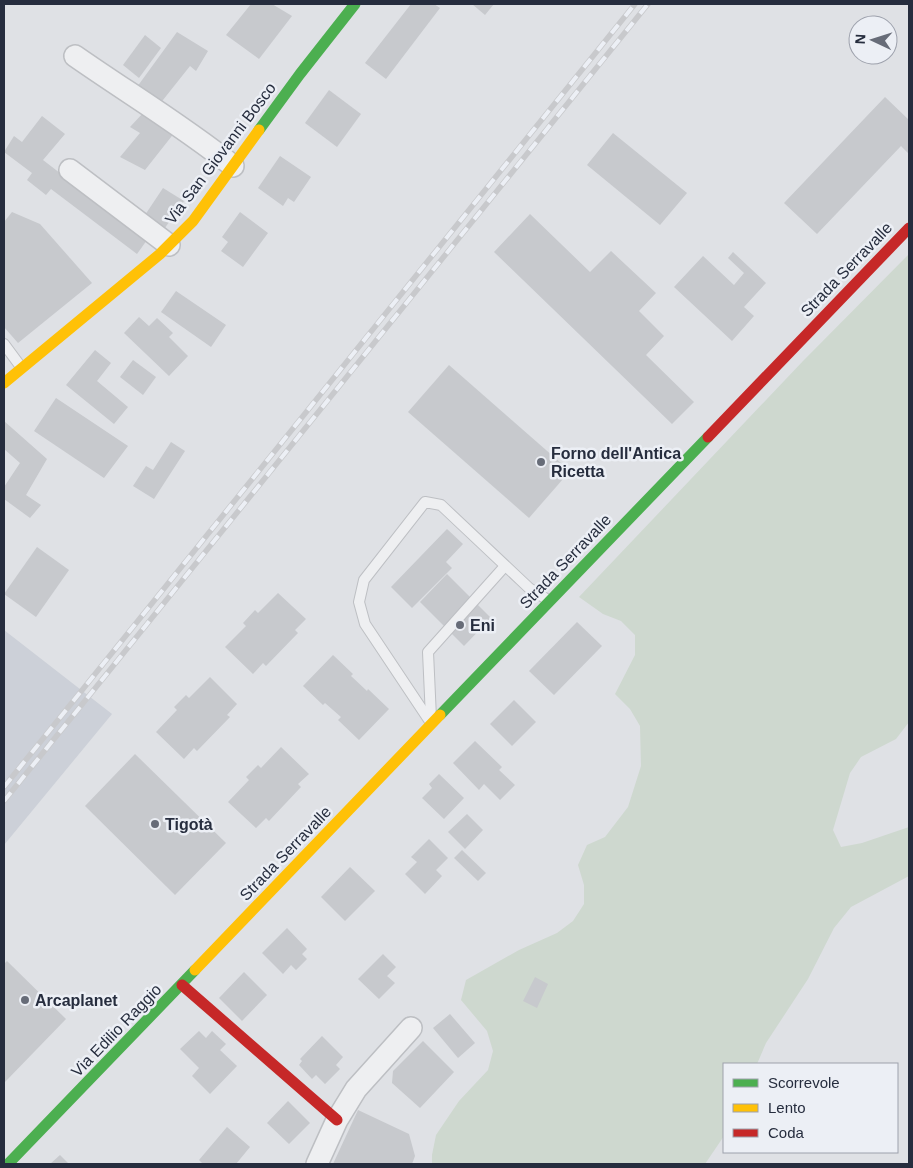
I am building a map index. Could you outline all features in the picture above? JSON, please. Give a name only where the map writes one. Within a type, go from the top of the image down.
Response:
[{"type":"main road","name":"Via San Giovanni Bosco","points":[[4,383],[169,245],[193,221],[300,74],[355,4]]},
{"type":"main road","name":"Strada Serravalle","points":[[246,918],[909,228]]},
{"type":"main road","name":"Via Edilio Raggio","points":[[8,1164],[246,918]]},
{"type":"main road","points":[[182,985],[337,1120]]},
{"type":"street","points":[[75,56],[158,111],[234,166]]},
{"type":"street","points":[[70,170],[169,245]]},
{"type":"street","points":[[318,1164],[337,1120],[356,1089],[411,1028]]},
{"type":"lane","points":[[4,344],[22,368]]},
{"type":"lane","points":[[432,724],[365,624],[359,602],[364,580],[425,502],[441,505],[529,588],[549,601]]},
{"type":"lane","points":[[432,724],[428,652],[505,566]]},
{"type":"shaded area","points":[[909,254],[909,722],[896,739],[861,757],[850,773],[833,830],[841,847],[862,843],[909,827],[909,876],[851,907],[834,928],[808,979],[766,1043],[757,1063],[723,1063],[723,1137],[705,1164],[432,1164],[436,1135],[459,1101],[488,1070],[493,1051],[487,1031],[461,1000],[466,980],[519,950],[557,933],[573,921],[584,904],[584,885],[578,865],[587,845],[605,837],[628,807],[641,766],[640,726],[630,709],[615,694],[635,655],[635,635],[621,621],[603,614],[579,597],[803,361]]},
{"type":"shaded area","points":[[4,630],[112,714],[4,845]]},
{"type":"building","points":[[251,4],[272,4],[292,16],[259,59],[226,35]]},
{"type":"building","points":[[411,4],[434,4],[440,8],[386,79],[365,63]]},
{"type":"building","points":[[472,4],[494,4],[485,15]]},
{"type":"building","points":[[177,32],[208,51],[196,71],[190,66],[159,105],[137,87]]},
{"type":"building","points":[[145,35],[161,48],[139,78],[123,65]]},
{"type":"building","points":[[329,90],[361,114],[337,147],[305,123]]},
{"type":"building","points":[[885,97],[909,120],[909,151],[908,153],[901,146],[817,234],[784,203]]},
{"type":"building","points":[[144,112],[175,132],[145,170],[120,157],[140,133],[130,127]]},
{"type":"building","points":[[42,116],[65,134],[43,160],[147,240],[137,254],[51,189],[46,195],[27,180],[32,173],[4,152],[14,136],[22,142]]},
{"type":"building","points":[[613,133],[687,193],[660,225],[587,165]]},
{"type":"building","points":[[280,156],[311,177],[294,202],[288,198],[283,206],[258,188]]},
{"type":"building","points":[[163,188],[184,201],[162,232],[143,218]]},
{"type":"building","points":[[12,212],[40,224],[92,283],[18,343],[4,327],[4,222]]},
{"type":"building","points":[[240,212],[268,233],[243,267],[221,251],[228,242],[222,237]]},
{"type":"building","points":[[530,214],[590,272],[611,251],[656,293],[639,311],[664,336],[646,355],[694,402],[672,424],[494,252]]},
{"type":"building","points":[[733,252],[766,283],[744,307],[754,316],[732,341],[674,287],[703,256],[734,285],[744,273],[728,258]]},
{"type":"building","points":[[176,291],[226,325],[211,347],[161,312]]},
{"type":"building","points":[[139,317],[149,326],[157,318],[173,333],[169,337],[188,356],[169,376],[124,333]]},
{"type":"building","points":[[95,350],[111,363],[97,381],[128,407],[114,424],[66,385]]},
{"type":"building","points":[[133,360],[156,377],[143,395],[120,377]]},
{"type":"building","points":[[449,365],[570,471],[529,518],[408,412]]},
{"type":"building","points":[[56,398],[128,446],[104,478],[34,431]]},
{"type":"building","points":[[4,421],[47,459],[26,495],[41,505],[30,518],[4,499],[4,487],[20,463],[4,449]]},
{"type":"building","points":[[171,442],[185,451],[154,499],[133,486],[146,466],[153,470]]},
{"type":"building","points":[[447,529],[463,544],[446,562],[452,568],[412,608],[391,587]]},
{"type":"building","points":[[37,547],[69,570],[36,617],[4,594]]},
{"type":"building","points":[[447,574],[491,618],[464,646],[420,602]]},
{"type":"building","points":[[278,593],[306,619],[295,630],[298,633],[266,666],[263,663],[253,674],[225,647],[246,626],[243,623],[255,610],[258,613]]},
{"type":"building","points":[[577,622],[602,646],[554,695],[529,671]]},
{"type":"building","points":[[333,655],[353,674],[351,676],[389,709],[359,740],[338,720],[341,717],[325,703],[323,705],[303,686]]},
{"type":"building","points":[[210,677],[237,704],[227,715],[230,717],[197,751],[194,748],[184,759],[156,732],[177,710],[174,707],[186,695],[189,698]]},
{"type":"building","points":[[514,700],[536,722],[512,746],[490,724]]},
{"type":"building","points":[[475,741],[502,767],[499,770],[515,785],[500,800],[484,784],[479,790],[453,763]]},
{"type":"building","points":[[281,747],[309,774],[298,784],[301,787],[269,821],[266,818],[256,828],[228,802],[249,780],[246,777],[258,765],[261,768]]},
{"type":"building","name":"Tigotà","points":[[135,754],[226,843],[175,895],[85,806]]},
{"type":"building","points":[[439,774],[464,798],[444,819],[422,798],[432,788],[429,784]]},
{"type":"building","points":[[467,814],[483,830],[465,849],[448,832]]},
{"type":"building","points":[[429,839],[448,858],[436,870],[442,876],[425,894],[405,874],[417,862],[411,857]]},
{"type":"building","points":[[462,850],[486,873],[478,881],[454,858]]},
{"type":"building","points":[[350,867],[375,891],[345,921],[321,897]]},
{"type":"building","points":[[287,928],[307,949],[302,954],[307,959],[296,970],[291,965],[283,974],[262,953]]},
{"type":"building","points":[[383,954],[396,967],[387,976],[395,983],[379,999],[358,979]]},
{"type":"building","name":"Arcaplanet","points":[[7,961],[66,1019],[4,1083],[4,964]]},
{"type":"building","points":[[244,972],[267,995],[242,1021],[219,998]]},
{"type":"building","points":[[535,977],[548,984],[537,1008],[523,1001]]},
{"type":"building","points":[[450,1014],[475,1043],[458,1058],[433,1028]]},
{"type":"building","points":[[199,1031],[206,1038],[212,1031],[226,1044],[220,1050],[237,1066],[210,1094],[192,1076],[199,1068],[180,1049]]},
{"type":"building","points":[[322,1036],[343,1057],[336,1065],[340,1069],[325,1084],[316,1075],[312,1079],[299,1065],[302,1061],[300,1059]]},
{"type":"building","points":[[423,1041],[454,1072],[420,1108],[392,1083],[393,1071]]},
{"type":"building","points":[[288,1101],[310,1123],[289,1144],[267,1123]]},
{"type":"building","points":[[358,1110],[409,1134],[415,1156],[412,1164],[333,1164]]},
{"type":"building","points":[[227,1127],[250,1147],[236,1164],[203,1164],[199,1160]]},
{"type":"building","points":[[60,1155],[69,1164],[50,1164]]},
{"type":"railway","points":[[4,787],[635,4]]},
{"type":"railway","points":[[4,801],[648,4]]},
{"type":"traffic: fast","points":[[259,130],[355,4]]},
{"type":"traffic: fast","points":[[440,715],[708,437]]},
{"type":"traffic: fast","points":[[8,1164],[195,970]]},
{"type":"traffic: slow","points":[[4,383],[160,254],[193,221],[259,130]]},
{"type":"traffic: slow","points":[[195,970],[440,715]]},
{"type":"traffic: jam","points":[[708,437],[909,228]]},
{"type":"traffic: jam","points":[[182,985],[337,1120]]},
{"type":"place","name":"Forno dell'Antica Ricetta","points":[[541,462]]},
{"type":"place","name":"Eni","points":[[460,625]]},
{"type":"place","name":"Tigotà","points":[[155,824]]},
{"type":"place","name":"Arcaplanet","points":[[25,1000]]}]
